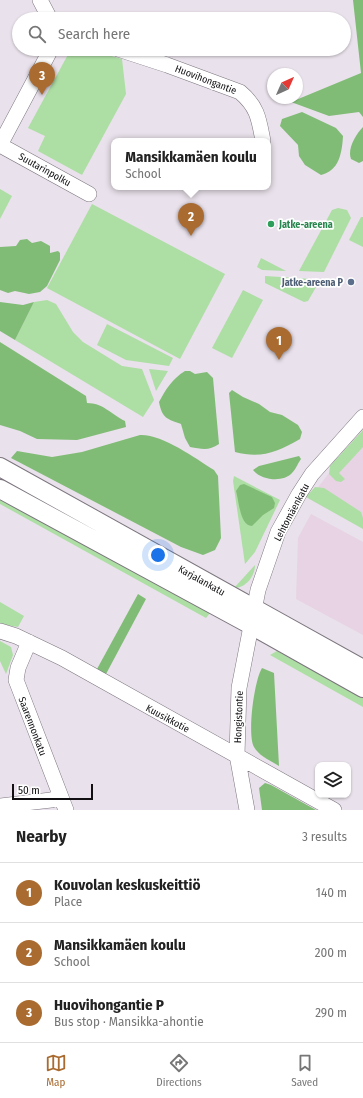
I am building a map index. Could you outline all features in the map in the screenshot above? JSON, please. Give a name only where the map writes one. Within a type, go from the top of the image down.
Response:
[{"type":"main road","name":"Karjalankatu","points":[[0,467],[252,617],[363,688]]},
{"type":"main road","name":"Karjalankatu","points":[[0,490],[252,617],[363,669]]},
{"type":"street","points":[[40,0],[46,12]]},
{"type":"street","points":[[0,145],[47,56]]},
{"type":"street","name":"Huovihongantie","points":[[140,56],[174,67],[240,92],[250,100],[256,108],[262,138]]},
{"type":"street","name":"Suutarinpolku","points":[[0,145],[89,194]]},
{"type":"street","name":"Lehtomäenkatu","points":[[252,617],[258,590],[269,555],[288,513],[312,474],[363,417]]},
{"type":"street","name":"Hongistontie","points":[[247,810],[237,756],[238,688],[252,617]]},
{"type":"street","name":"Kuusikkotie","points":[[0,632],[7,632],[62,658],[334,810]]},
{"type":"street","name":"Saarennonkatu","points":[[29,642],[18,668],[16,680],[63,804]]},
{"type":"street","points":[[0,806],[51,800],[63,804]]},
{"type":"shaded area","points":[[363,434],[363,528],[309,499],[343,455]]},
{"type":"shaded area","points":[[311,514],[363,542],[363,635],[296,599],[298,538]]},
{"type":"green space","points":[[353,0],[363,0],[363,117],[359,112],[329,116],[296,104],[303,104],[303,97],[361,73]]},
{"type":"green space","points":[[67,56],[112,56],[122,59],[126,94],[82,175],[38,151],[45,136],[28,128]]},
{"type":"green space","points":[[302,112],[336,128],[343,136],[342,149],[336,165],[327,173],[321,175],[305,165],[299,156],[298,145],[280,126],[282,119]]},
{"type":"green space","points":[[363,127],[363,161],[359,163],[351,159],[350,151],[355,138]]},
{"type":"green space","points":[[0,189],[12,196],[0,219]]},
{"type":"green space","points":[[92,204],[225,274],[180,359],[47,288]]},
{"type":"green space","points":[[338,208],[347,210],[351,218],[324,272],[299,271],[332,210]]},
{"type":"green space","points":[[361,217],[363,217],[363,247],[349,240]]},
{"type":"green space","points":[[27,239],[32,243],[41,241],[50,246],[50,253],[58,251],[60,253],[60,260],[47,286],[40,292],[29,294],[15,291],[8,293],[0,290],[0,247],[16,246],[20,240]]},
{"type":"green space","points":[[261,258],[286,271],[262,270],[257,267]]},
{"type":"green space","points":[[265,276],[311,279],[319,282],[308,301],[304,302],[265,283]]},
{"type":"green space","points":[[243,290],[263,300],[232,358],[212,348]]},
{"type":"green space","points":[[47,300],[56,304],[73,332],[83,342],[122,366],[142,369],[154,400],[143,417],[15,340],[34,302]]},
{"type":"green space","points":[[0,302],[23,305],[34,302],[15,340],[0,331]]},
{"type":"green space","points":[[107,324],[173,358],[169,366],[126,360],[97,345]]},
{"type":"green space","points":[[0,342],[86,396],[87,403],[98,405],[125,421],[126,427],[77,440],[37,439],[20,431],[0,425]]},
{"type":"green space","points":[[149,369],[168,371],[156,391]]},
{"type":"green space","points":[[185,371],[190,371],[195,374],[207,372],[213,378],[219,444],[209,449],[190,447],[185,438],[181,424],[166,417],[160,407],[159,402],[167,389],[176,377]]},
{"type":"green space","points":[[232,390],[259,404],[270,412],[282,415],[298,425],[302,432],[300,439],[284,448],[269,453],[253,455],[235,452],[229,393]]},
{"type":"green space","points":[[363,430],[363,447],[339,473],[345,479],[341,482],[336,481],[329,474],[330,466]]},
{"type":"green space","points":[[140,435],[158,438],[168,442],[214,470],[218,476],[221,538],[215,550],[203,555],[181,547],[11,458],[17,451],[52,457],[82,452]]},
{"type":"green space","points":[[299,456],[301,459],[295,470],[283,478],[266,478],[253,470],[259,466]]},
{"type":"green space","points":[[234,476],[280,500],[255,552],[245,564],[233,481]]},
{"type":"green space","points":[[244,484],[272,497],[275,503],[274,508],[263,515],[252,526],[248,525],[242,518],[236,491],[240,485]]},
{"type":"green space","points":[[315,487],[324,488],[361,512],[363,518],[363,529],[306,497]]},
{"type":"green space","points":[[0,497],[210,613],[206,618],[0,504]]},
{"type":"green space","points":[[255,565],[252,577],[249,581],[242,586],[234,588]]},
{"type":"green space","points":[[138,594],[146,599],[106,674],[97,669]]},
{"type":"green space","points":[[0,602],[24,616],[18,627],[0,624]]},
{"type":"green space","points":[[0,641],[11,647],[13,655],[6,674],[0,661]]},
{"type":"green space","points":[[277,651],[363,698],[363,707],[270,655]]},
{"type":"green space","points":[[262,668],[274,673],[279,766],[259,753],[254,747],[252,741],[252,708],[256,684]]},
{"type":"green space","points":[[265,783],[316,810],[262,810],[259,788]]},
{"type":"place","name":"Huovihongantie P","points":[[42,95]]},
{"type":"place","name":"Jatke-areena","points":[[271,224]]},
{"type":"place","name":"Mansikkamäen koulu","points":[[191,236]]},
{"type":"place","name":"Jatke-areena P","points":[[351,282]]},
{"type":"place","name":"Kouvolan keskuskeittiö","points":[[279,360]]}]
